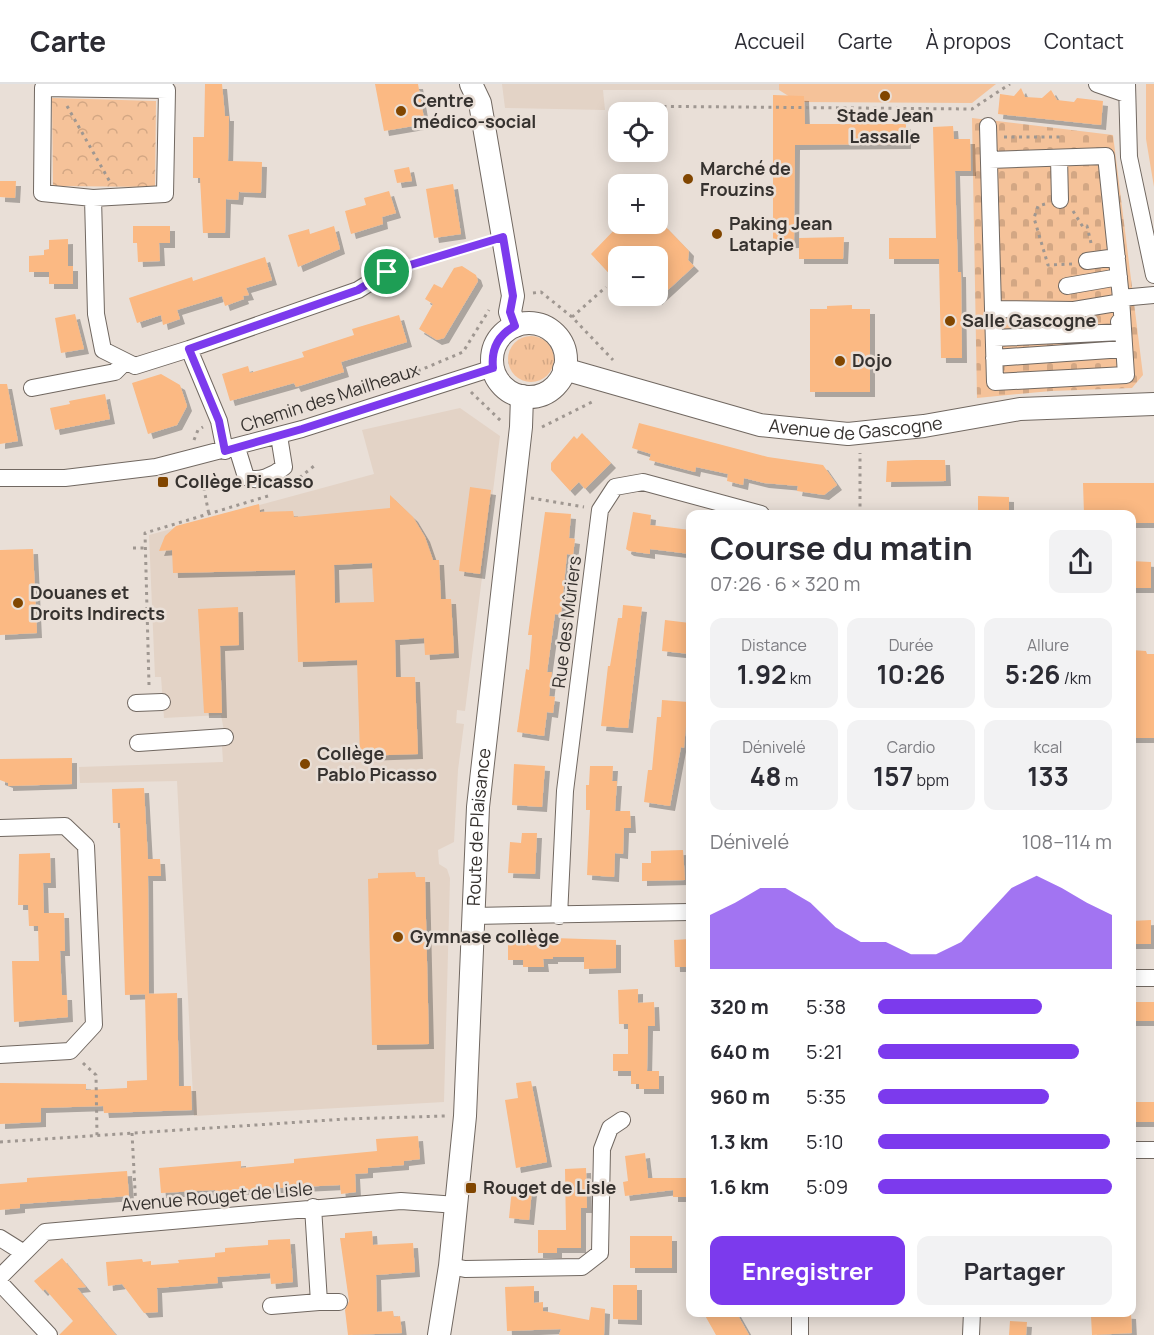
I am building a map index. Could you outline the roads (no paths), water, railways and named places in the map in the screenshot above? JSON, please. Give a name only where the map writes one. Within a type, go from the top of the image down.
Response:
[{"type":"main road","points":[[471,84],[480,103],[511,297],[523,325]]},
{"type":"main road","points":[[523,325],[543,326],[557,337],[564,352],[564,369],[554,387],[532,395],[506,389],[493,368],[494,346],[502,334],[523,325]]},
{"type":"main road","name":"Avenue de Gascogne","points":[[564,369],[760,425],[848,434],[924,426],[1020,409],[1154,404]]},
{"type":"main road","name":"Route de Plaisance","points":[[439,1335],[450,1266],[465,1116],[478,807],[520,427],[532,395]]},
{"type":"street","points":[[1099,84],[1127,89],[1129,156],[1154,274]]},
{"type":"street","points":[[43,88],[167,90],[165,195],[93,198],[42,193],[43,88]]},
{"type":"street","points":[[988,126],[988,160],[995,382],[1126,375],[1119,277],[1106,156],[988,160]]},
{"type":"street","points":[[1059,158],[1060,200]]},
{"type":"street","points":[[93,198],[96,314],[103,350],[135,366],[358,290],[387,272]]},
{"type":"street","points":[[1091,260],[1117,257]]},
{"type":"street","points":[[1067,286],[1119,277]]},
{"type":"street","points":[[993,309],[1074,310],[1120,304],[1154,295]]},
{"type":"street","points":[[994,338],[1123,332]]},
{"type":"street","points":[[189,349],[231,449],[246,477],[252,480],[262,478],[277,474],[284,467],[279,436]]},
{"type":"street","points":[[994,358],[1124,349]]},
{"type":"street","points":[[32,388],[115,372],[125,362]]},
{"type":"street","name":"Chemin des Mailheaux","points":[[0,478],[85,477],[156,467],[279,436],[493,368]]},
{"type":"street","name":"Rue des Mûriers","points":[[559,915],[565,791],[600,510],[615,487],[643,482],[746,510]]},
{"type":"street","points":[[138,743],[225,737]]},
{"type":"street","points":[[0,828],[65,826],[86,846],[94,1025],[70,1051],[0,1055]]},
{"type":"street","points":[[473,916],[686,912]]},
{"type":"street","points":[[1136,978],[1154,978]]},
{"type":"street","points":[[450,1266],[465,1269],[582,1267],[600,1253],[602,1149],[610,1128],[622,1120]]},
{"type":"street","points":[[1136,1150],[1154,1150]]},
{"type":"street","name":"Avenue Rouget de Lisle","points":[[0,1277],[45,1232],[401,1201],[457,1205]]},
{"type":"street","points":[[313,1207],[319,1302]]},
{"type":"street","points":[[0,1238],[24,1253]]},
{"type":"street","points":[[0,1282],[49,1335]]},
{"type":"street","points":[[271,1306],[339,1302]]},
{"type":"street","points":[[800,1317],[800,1335]]},
{"type":"street","points":[[971,1335],[972,1317]]},
{"type":"place","name":"Stade Jean Lassalle","points":[[885,96]]},
{"type":"place","name":"Centre médico-social","points":[[401,111]]},
{"type":"place","name":"Marché de Frouzins","points":[[688,179]]},
{"type":"place","name":"Paking Jean Latapie","points":[[717,234]]},
{"type":"place","name":"Salle Gascogne","points":[[950,321]]},
{"type":"place","name":"Dojo","points":[[840,361]]},
{"type":"place","name":"Collège Picasso","points":[[163,482]]},
{"type":"place","name":"Douanes et Droits Indirects","points":[[18,603]]},
{"type":"place","name":"Collège Pablo Picasso","points":[[305,764]]},
{"type":"place","name":"Gymnase collège","points":[[398,937]]},
{"type":"place","name":"Rouget de Lisle","points":[[471,1188]]}]
